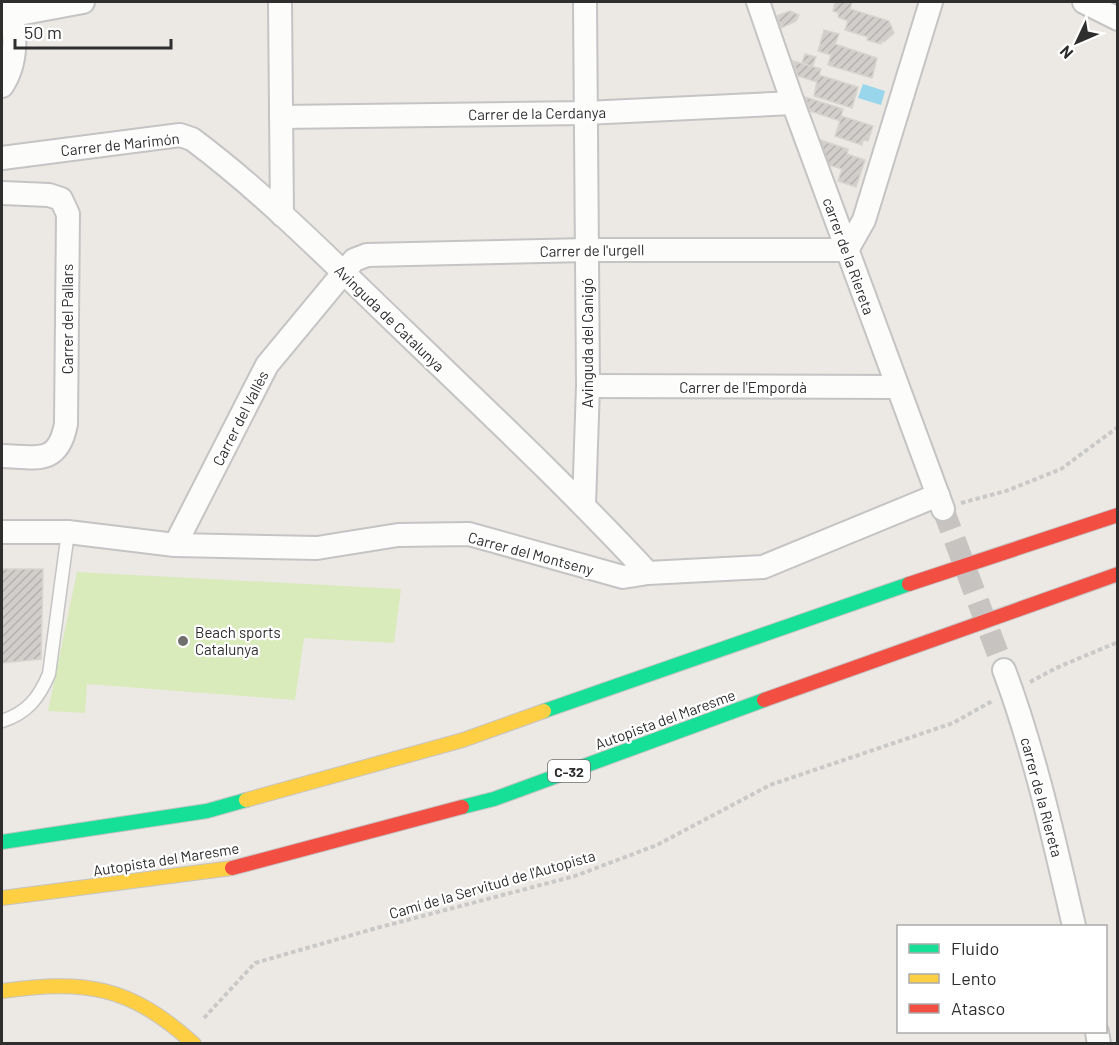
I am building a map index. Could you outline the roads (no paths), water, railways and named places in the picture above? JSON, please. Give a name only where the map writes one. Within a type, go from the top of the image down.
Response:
[{"type":"main road","points":[[2,842],[207,810],[463,740],[852,603],[1118,515]]},
{"type":"main road","name":"Autopista del Maresme","points":[[2,898],[223,870],[495,799],[895,652],[1118,574]]},
{"type":"main road","points":[[2,991],[29,987],[65,986],[102,989],[133,999],[159,1014],[190,1040]]},
{"type":"street","points":[[2,86],[15,54],[11,8],[38,10],[82,2]]},
{"type":"street","points":[[280,2],[282,215]]},
{"type":"street","name":"Avinguda del Canigó","points":[[584,505],[588,386],[585,2]]},
{"type":"street","name":"carrer de la Riereta","points":[[758,2],[793,103],[941,502]]},
{"type":"street","points":[[847,250],[864,220],[931,2]]},
{"type":"street","points":[[1084,2],[1118,19]]},
{"type":"street","name":"Carrer de la Cerdanya","points":[[280,117],[585,113],[793,103]]},
{"type":"street","name":"Carrer de Marimón","points":[[2,158],[180,135],[192,139],[203,147],[282,215]]},
{"type":"street","name":"Carrer del Pallars","points":[[2,193],[49,195],[61,199],[68,214],[66,424],[63,441],[57,450],[39,457],[2,456]]},
{"type":"street","name":"Avinguda de Catalunya","points":[[282,215],[584,505],[648,573]]},
{"type":"street","name":"Carrer de l'urgell","points":[[344,273],[354,260],[367,255],[588,250],[847,250]]},
{"type":"street","name":"Carrer del Vallès","points":[[174,545],[267,365],[344,273]]},
{"type":"street","name":"Carrer de l'Empordà","points":[[588,386],[897,387]]},
{"type":"street","name":"Carrer del Montseny","points":[[2,532],[68,532],[174,545],[317,548],[398,535],[469,534],[623,577],[648,573],[763,567],[941,502]]},
{"type":"street","name":"carrer de la Riereta","points":[[1004,670],[1037,775],[1074,925]]},
{"type":"lane","points":[[2,722],[19,713],[40,695],[49,674],[68,532]]},
{"type":"water","points":[[863,84],[885,91],[881,105],[858,98]]},
{"type":"tunnel","points":[[943,509],[1004,670]]},
{"type":"place","name":"Beach sports Catalunya","points":[[183,641]]}]
